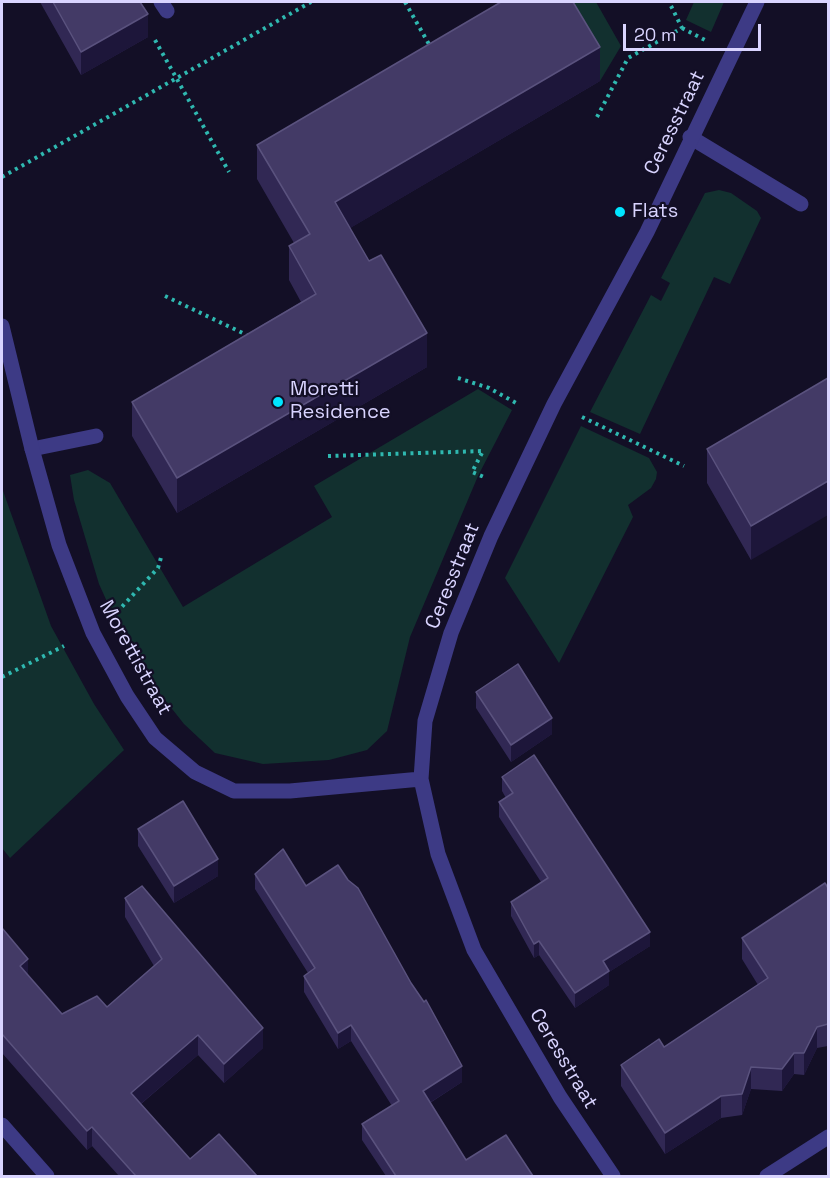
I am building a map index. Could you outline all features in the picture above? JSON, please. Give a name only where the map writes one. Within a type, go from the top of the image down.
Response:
[{"type":"street","name":"Ceresstraat","points":[[613,1176],[560,1097],[474,950],[438,854],[421,779],[425,721],[451,633],[491,536],[554,404],[647,232],[690,137],[757,2]]},
{"type":"street","points":[[690,137],[801,204]]},
{"type":"street","name":"Morettistraat","points":[[2,326],[32,449],[59,545],[93,633],[127,696],[155,738],[195,772],[234,791],[290,792],[421,779]]},
{"type":"street","points":[[32,449],[96,436]]},
{"type":"street","points":[[2,1125],[47,1176]]},
{"type":"street","points":[[767,1176],[828,1137]]},
{"type":"path","points":[[2,177],[311,2]]},
{"type":"path","points":[[405,2],[435,55]]},
{"type":"path","points":[[597,117],[628,58],[682,28],[669,2]]},
{"type":"path","points":[[175,77],[229,172]]},
{"type":"path","points":[[165,296],[259,341]]},
{"type":"path","points":[[458,378],[489,388],[522,407],[531,390],[554,404],[684,466]]},
{"type":"path","points":[[328,456],[483,451],[472,472],[484,477],[490,467]]},
{"type":"path","points":[[2,677],[60,648]]},
{"type":"green space","points":[[554,2],[596,2],[621,46],[600,81]]},
{"type":"green space","points":[[694,2],[724,2],[711,32],[686,20]]},
{"type":"green space","points":[[719,190],[731,193],[757,211],[761,218],[730,284],[714,277],[640,434],[590,412],[651,295],[661,301],[670,283],[661,278],[705,193]]},
{"type":"green space","points":[[478,389],[512,410],[478,476],[410,637],[387,731],[367,750],[329,760],[263,764],[215,753],[184,724],[154,686],[123,637],[99,584],[74,500],[70,475],[88,470],[110,483],[183,607],[332,517],[314,486]]},
{"type":"green space","points":[[581,426],[649,458],[657,472],[651,488],[628,505],[633,517],[559,663],[505,578]]},
{"type":"green space","points":[[2,488],[51,626],[94,704],[124,750],[10,858],[2,848]]},
{"type":"building","points":[[53,2],[140,2],[148,14],[81,52]]},
{"type":"building","points":[[501,2],[573,2],[600,47],[335,202],[369,261],[381,255],[427,333],[177,478],[132,402],[316,294],[289,246],[310,234],[257,145]]},
{"type":"building","points":[[828,378],[828,481],[751,526],[707,449]]},
{"type":"building","points":[[518,664],[552,718],[511,745],[476,692]]},
{"type":"building","points":[[534,755],[650,932],[603,961],[609,971],[575,993],[539,941],[534,944],[511,902],[548,878],[499,802],[513,793],[502,777]]},
{"type":"building","points":[[183,801],[218,859],[174,886],[138,829]]},
{"type":"building","points":[[283,849],[306,886],[338,865],[348,880],[358,888],[411,983],[424,1002],[426,1000],[462,1066],[423,1091],[466,1160],[506,1135],[533,1176],[396,1176],[362,1124],[399,1101],[351,1025],[338,1033],[304,976],[315,968],[255,874]]},
{"type":"building","points":[[825,883],[828,888],[828,1024],[817,1027],[804,1053],[794,1053],[782,1069],[751,1067],[742,1094],[721,1096],[665,1133],[621,1065],[659,1039],[664,1047],[768,978],[742,938]]},
{"type":"building","points":[[142,886],[263,1028],[224,1064],[198,1035],[131,1093],[190,1159],[219,1134],[257,1176],[136,1176],[92,1127],[87,1131],[2,1034],[2,928],[28,959],[20,966],[62,1014],[97,996],[107,1007],[162,959],[125,898]]},
{"type":"place","name":"Flats","points":[[620,212]]},
{"type":"place","name":"Moretti Residence","points":[[278,402]]}]
